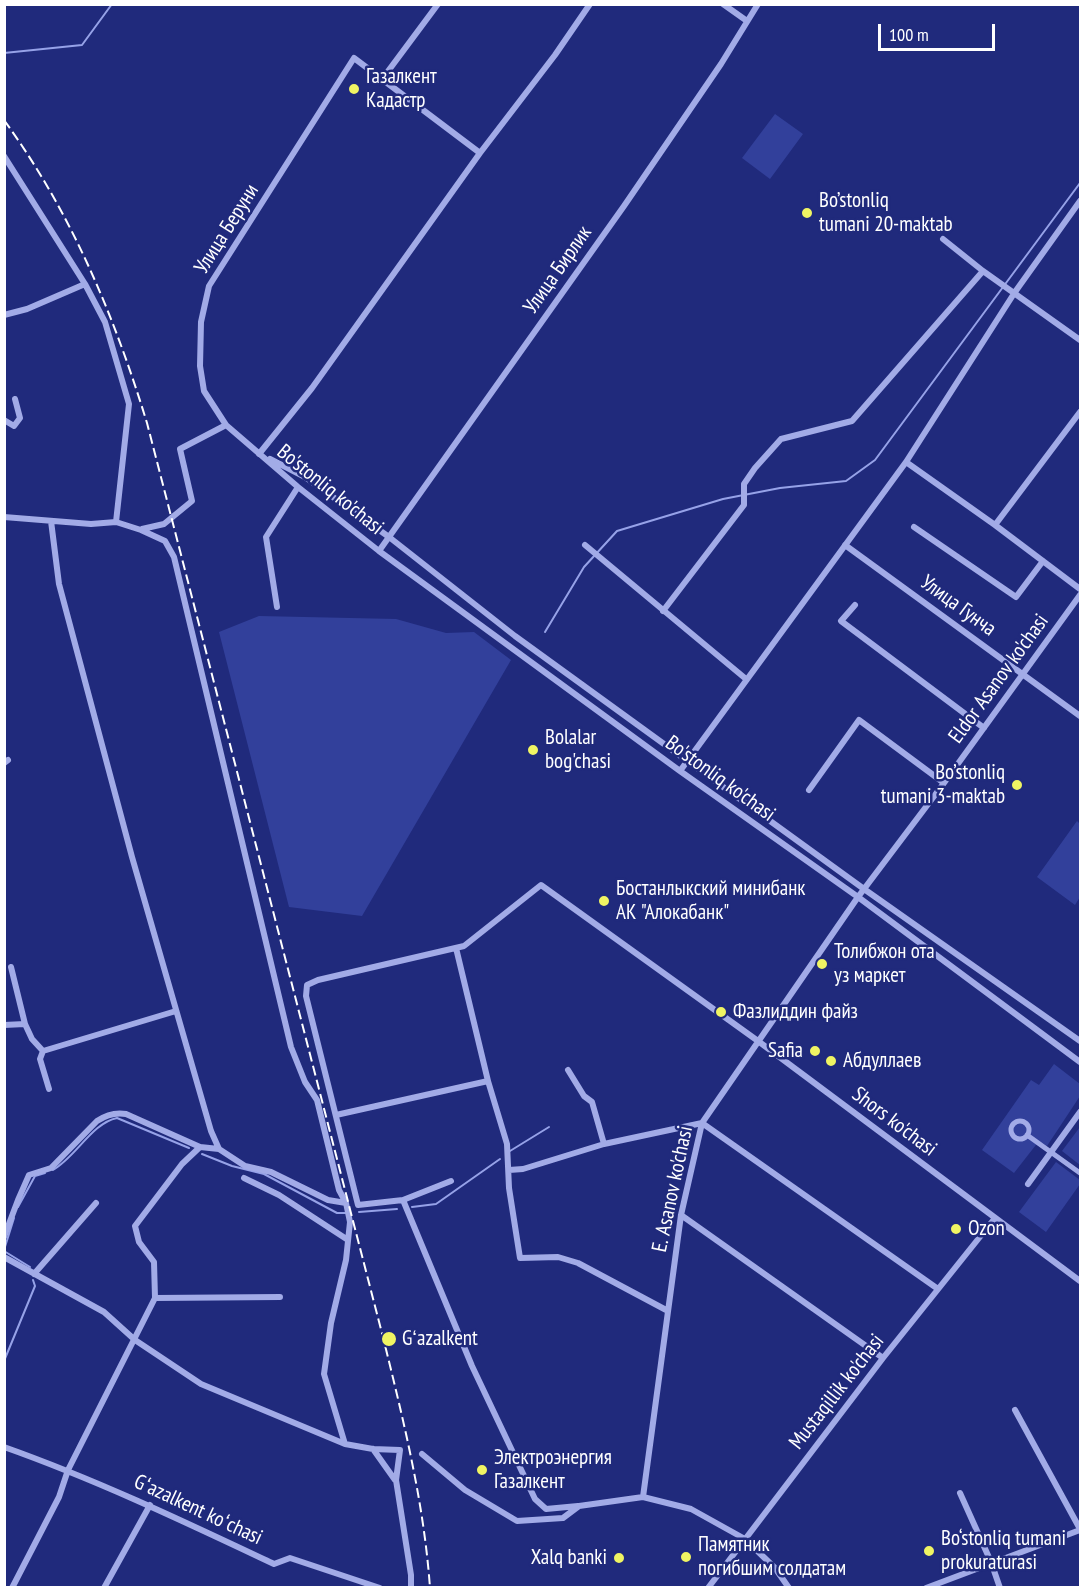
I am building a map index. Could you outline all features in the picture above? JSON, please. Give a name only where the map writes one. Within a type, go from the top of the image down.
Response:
[{"type":"street","points":[[438,4],[383,78],[480,153]]},
{"type":"street","points":[[259,454],[312,388],[590,4]]},
{"type":"street","points":[[723,4],[747,21]]},
{"type":"street","name":"Улица Бирлик","points":[[379,551],[624,206],[721,64],[758,4]]},
{"type":"street","name":"Улица Беруни","points":[[259,454],[226,425],[204,391],[201,366],[201,322],[209,286],[354,58],[383,78]]},
{"type":"street","points":[[4,156],[85,284],[105,322],[129,404],[116,522]]},
{"type":"street","points":[[680,771],[906,462],[1013,291],[1080,201]]},
{"type":"street","points":[[942,239],[1080,340]]},
{"type":"street","points":[[663,611],[744,505],[744,484],[781,439],[852,421],[983,271]]},
{"type":"street","points":[[4,315],[27,309],[85,284]]},
{"type":"street","points":[[4,420],[14,426],[20,418],[15,399]]},
{"type":"street","points":[[994,525],[1080,412]]},
{"type":"street","points":[[141,530],[164,524],[192,501],[180,449],[226,425]]},
{"type":"street","name":"Bo'stonliq ko'chasi","points":[[259,454],[305,477],[389,537],[515,636],[864,889],[1080,1041]]},
{"type":"street","name":"Bo'stonliq ko'chasi","points":[[259,454],[379,551],[680,771],[858,897],[1080,1062]]},
{"type":"street","points":[[906,462],[1080,589]]},
{"type":"street","points":[[277,607],[266,537],[298,487]]},
{"type":"street","points":[[4,517],[91,524],[116,522],[165,541],[174,557],[291,1047],[305,1082],[317,1100],[339,1190],[346,1203],[350,1222],[346,1260],[331,1323],[324,1374],[345,1444]]},
{"type":"street","points":[[51,520],[59,584],[132,857],[211,1131],[219,1149]]},
{"type":"street","points":[[914,526],[1016,597],[1043,561]]},
{"type":"street","name":"Улица Гунча","points":[[845,545],[1080,716]]},
{"type":"street","points":[[586,547],[746,679]]},
{"type":"street","name":"Eldor Asanov ko'chasi","points":[[858,897],[1080,595]]},
{"type":"street","points":[[855,605],[841,621],[984,728]]},
{"type":"street","points":[[809,790],[859,720],[944,783]]},
{"type":"street","name":"Shors ko'chasi","points":[[456,948],[464,946],[542,885],[758,1041],[1080,1281]]},
{"type":"street","name":"E. Asanov ko'chasi","points":[[643,1497],[681,1215],[702,1123],[858,897]]},
{"type":"street","points":[[451,1181],[403,1200],[358,1205],[306,996],[308,985],[318,980],[456,948],[488,1081],[507,1144],[509,1188],[520,1258],[558,1257],[578,1263],[668,1311]]},
{"type":"street","points":[[10,967],[25,1024],[32,1039],[43,1051]]},
{"type":"street","points":[[43,1051],[176,1011]]},
{"type":"street","points":[[4,1025],[25,1024]]},
{"type":"street","points":[[43,1051],[40,1059],[49,1089]]},
{"type":"street","points":[[568,1070],[584,1096],[592,1102],[604,1144]]},
{"type":"street","points":[[336,1115],[488,1081]]},
{"type":"street","points":[[1028,1184],[1080,1112]]},
{"type":"street","points":[[4,1237],[29,1175],[51,1168],[97,1121],[104,1116],[118,1113],[126,1114],[200,1147],[219,1149],[245,1166],[271,1172],[328,1200],[346,1203]]},
{"type":"street","points":[[509,1170],[524,1169],[604,1144],[702,1123],[938,1289]]},
{"type":"street","points":[[1027,1135],[1080,1173]]},
{"type":"street","points":[[12,1587],[155,1298],[154,1262],[139,1242],[135,1226],[182,1164],[200,1147]]},
{"type":"street","points":[[244,1178],[279,1195],[348,1240]]},
{"type":"street","points":[[403,1200],[472,1366],[535,1499],[546,1509],[643,1497],[691,1509],[745,1539],[775,1568],[789,1587]]},
{"type":"street","points":[[34,1274],[96,1203]]},
{"type":"street","points":[[681,1215],[884,1358]]},
{"type":"street","name":"Mustaqillik ko'chasi","points":[[708,1587],[995,1218]]},
{"type":"street","points":[[4,1257],[104,1312],[135,1340],[201,1384],[345,1444],[373,1449],[400,1450],[396,1480],[411,1587]]},
{"type":"street","points":[[155,1298],[280,1297]]},
{"type":"street","points":[[926,1587],[1080,1529],[1015,1410]]},
{"type":"street","name":"Gʻazalkent koʻchasi","points":[[4,1448],[68,1470],[150,1505],[274,1564],[290,1558],[380,1587]]},
{"type":"street","points":[[373,1449],[396,1480]]},
{"type":"street","points":[[422,1454],[465,1490],[517,1521],[563,1518],[579,1506]]},
{"type":"street","points":[[960,1492],[992,1562],[1000,1587]]},
{"type":"street","points":[[104,1587],[150,1505]]},
{"type":"shaded area","points":[[775,114],[803,134],[770,179],[742,158]]},
{"type":"shaded area","points":[[259,616],[396,619],[446,633],[474,632],[511,660],[362,916],[289,907],[219,632]]},
{"type":"shaded area","points":[[1077,821],[1080,824],[1080,897],[1075,905],[1037,877]]},
{"type":"shaded area","points":[[1054,1064],[1080,1084],[1080,1096],[1047,1146],[1039,1141],[1014,1173],[982,1150],[1031,1080],[1039,1085]]},
{"type":"shaded area","points":[[1080,1127],[1080,1165],[1062,1151]]},
{"type":"shaded area","points":[[1056,1162],[1080,1180],[1080,1184],[1046,1232],[1019,1212]]},
{"type":"waterway","points":[[4,53],[82,45],[112,4]]},
{"type":"waterway","points":[[545,632],[584,567],[617,531],[723,499],[780,488],[846,481],[875,460],[1080,183]]},
{"type":"waterway","points":[[53,1170],[100,1126],[117,1118],[189,1148]]},
{"type":"waterway","points":[[510,1151],[549,1127]]},
{"type":"waterway","points":[[202,1154],[232,1166],[264,1174],[337,1213],[346,1213]]},
{"type":"waterway","points":[[412,1207],[436,1204],[500,1159]]},
{"type":"waterway","points":[[18,1207],[35,1176],[45,1173]]},
{"type":"waterway","points":[[359,1212],[397,1209]]},
{"type":"waterway","points":[[4,1250],[14,1218]]},
{"type":"waterway","points":[[4,1251],[30,1267]]},
{"type":"waterway","points":[[4,1361],[35,1286],[33,1280]]},
{"type":"railway","points":[[4,120],[50,191],[88,266],[120,343],[147,423],[406,1433],[423,1525],[430,1588]]},
{"type":"place","name":"Газалкент Кадастр","points":[[354,89]]},
{"type":"place","name":"Bo’stonliq tumani 20-maktab","points":[[807,213]]},
{"type":"place","name":"Bolalar bog'chasi","points":[[533,750]]},
{"type":"place","name":"Bo’stonliq tumani 3-maktab","points":[[1017,785]]},
{"type":"place","name":"Бостанлыкский минибанк АК \"Алокабанк\"","points":[[604,901]]},
{"type":"place","name":"Толибжон ота уз маркет","points":[[822,964]]},
{"type":"place","name":"Фазлиддин файз","points":[[721,1012]]},
{"type":"place","name":"Safia","points":[[815,1051]]},
{"type":"place","name":"Абдуллаев","points":[[831,1061]]},
{"type":"place","name":"Ozon","points":[[956,1229]]},
{"type":"place","name":"Gʻazalkent","points":[[389,1339]]},
{"type":"place","name":"Электроэнергия Газалкент","points":[[482,1470]]},
{"type":"place","name":"Bo‘stonliq tumani prokuraturasi","points":[[929,1551]]},
{"type":"place","name":"Памятник погибшим солдатам","points":[[686,1557]]},
{"type":"place","name":"Xalq banki","points":[[619,1558]]}]
